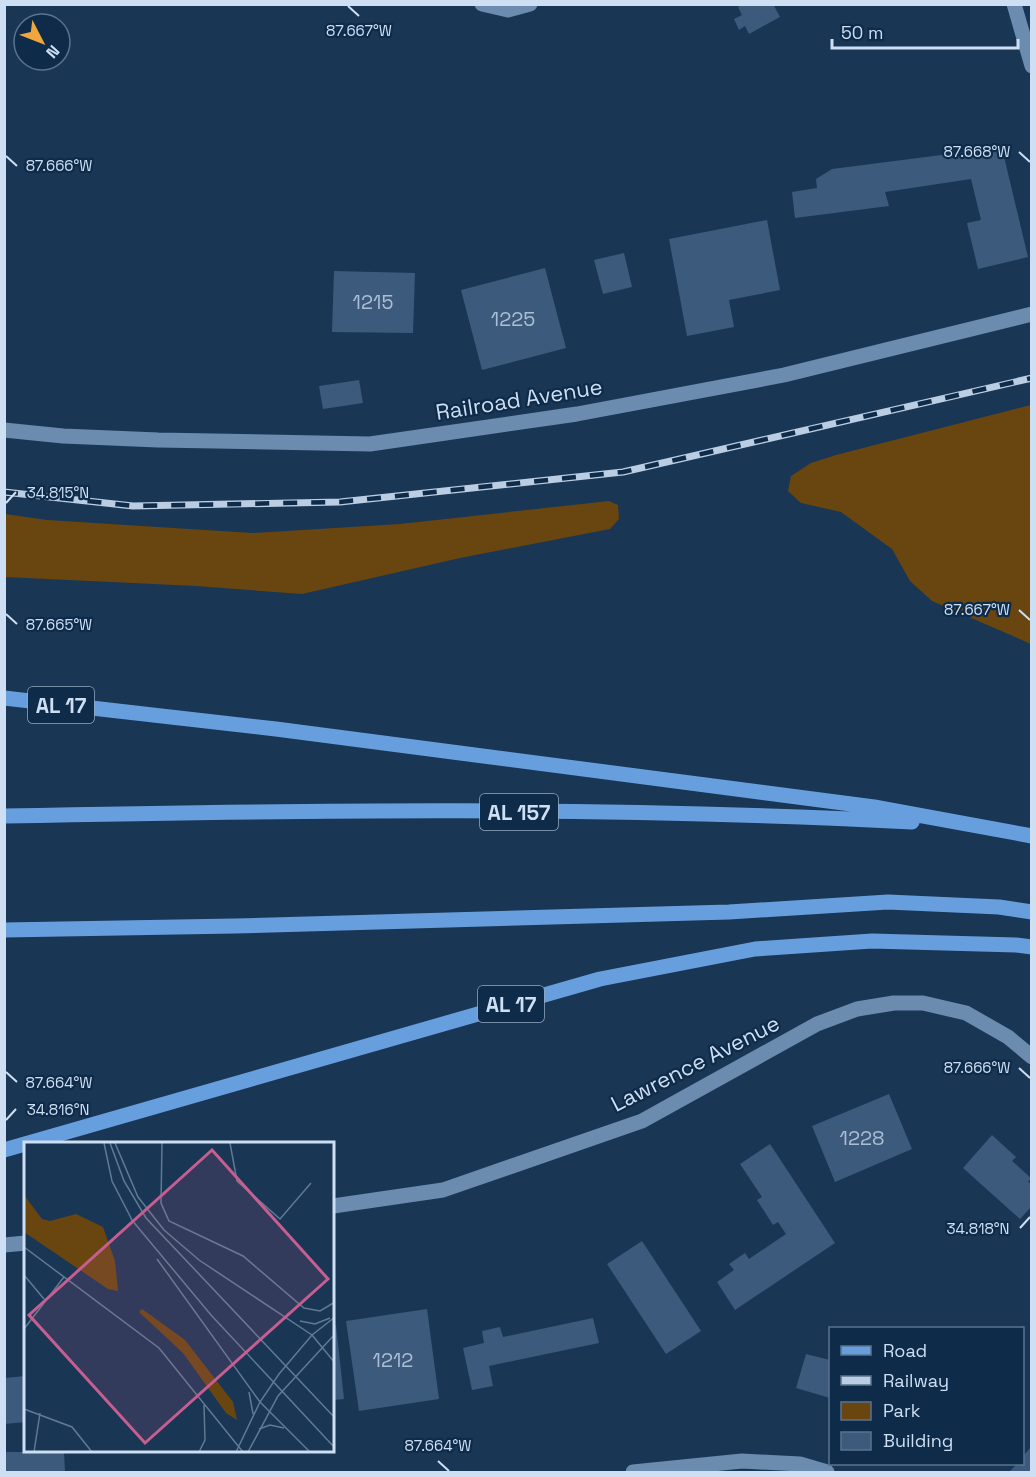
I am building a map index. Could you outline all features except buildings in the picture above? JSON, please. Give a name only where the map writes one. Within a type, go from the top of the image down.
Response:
[{"type":"main road","name":"AL 17","points":[[4,699],[276,729],[874,807],[1032,837]]},
{"type":"main road","name":"AL 157","points":[[4,816],[310,810],[801,817],[923,823],[1032,837]]},
{"type":"main road","points":[[4,930],[729,912],[888,902],[999,907],[1032,912]]},
{"type":"main road","name":"AL 17","points":[[32,1142],[600,979],[755,949],[872,941],[1032,947]]},
{"type":"main road","name":"AL 17","points":[[4,1150],[24,1144]]},
{"type":"street","points":[[482,4],[508,10],[530,4]]},
{"type":"street","points":[[1014,4],[1032,66]]},
{"type":"street","name":"Railroad Avenue","points":[[4,430],[63,436],[158,440],[370,444],[577,414],[784,375],[1032,314]]},
{"type":"street","name":"Lawrence Avenue","points":[[334,1206],[443,1190],[642,1120],[817,1024],[857,1010],[894,1003],[923,1003],[966,1013],[1008,1037],[1032,1057]]},
{"type":"street","points":[[4,1245],[24,1243]]},
{"type":"street","points":[[633,1473],[742,1461],[800,1464],[827,1473]]},
{"type":"green space","points":[[1031,405],[1031,644],[932,601],[910,581],[892,549],[841,512],[801,503],[788,491],[791,476],[811,463]]},
{"type":"green space","points":[[609,501],[618,505],[619,519],[610,529],[460,558],[302,594],[196,586],[5,577],[5,514],[47,520],[253,533],[400,524]]},
{"type":"railway","points":[[4,492],[133,506],[340,502],[623,472],[1032,378]]}]
